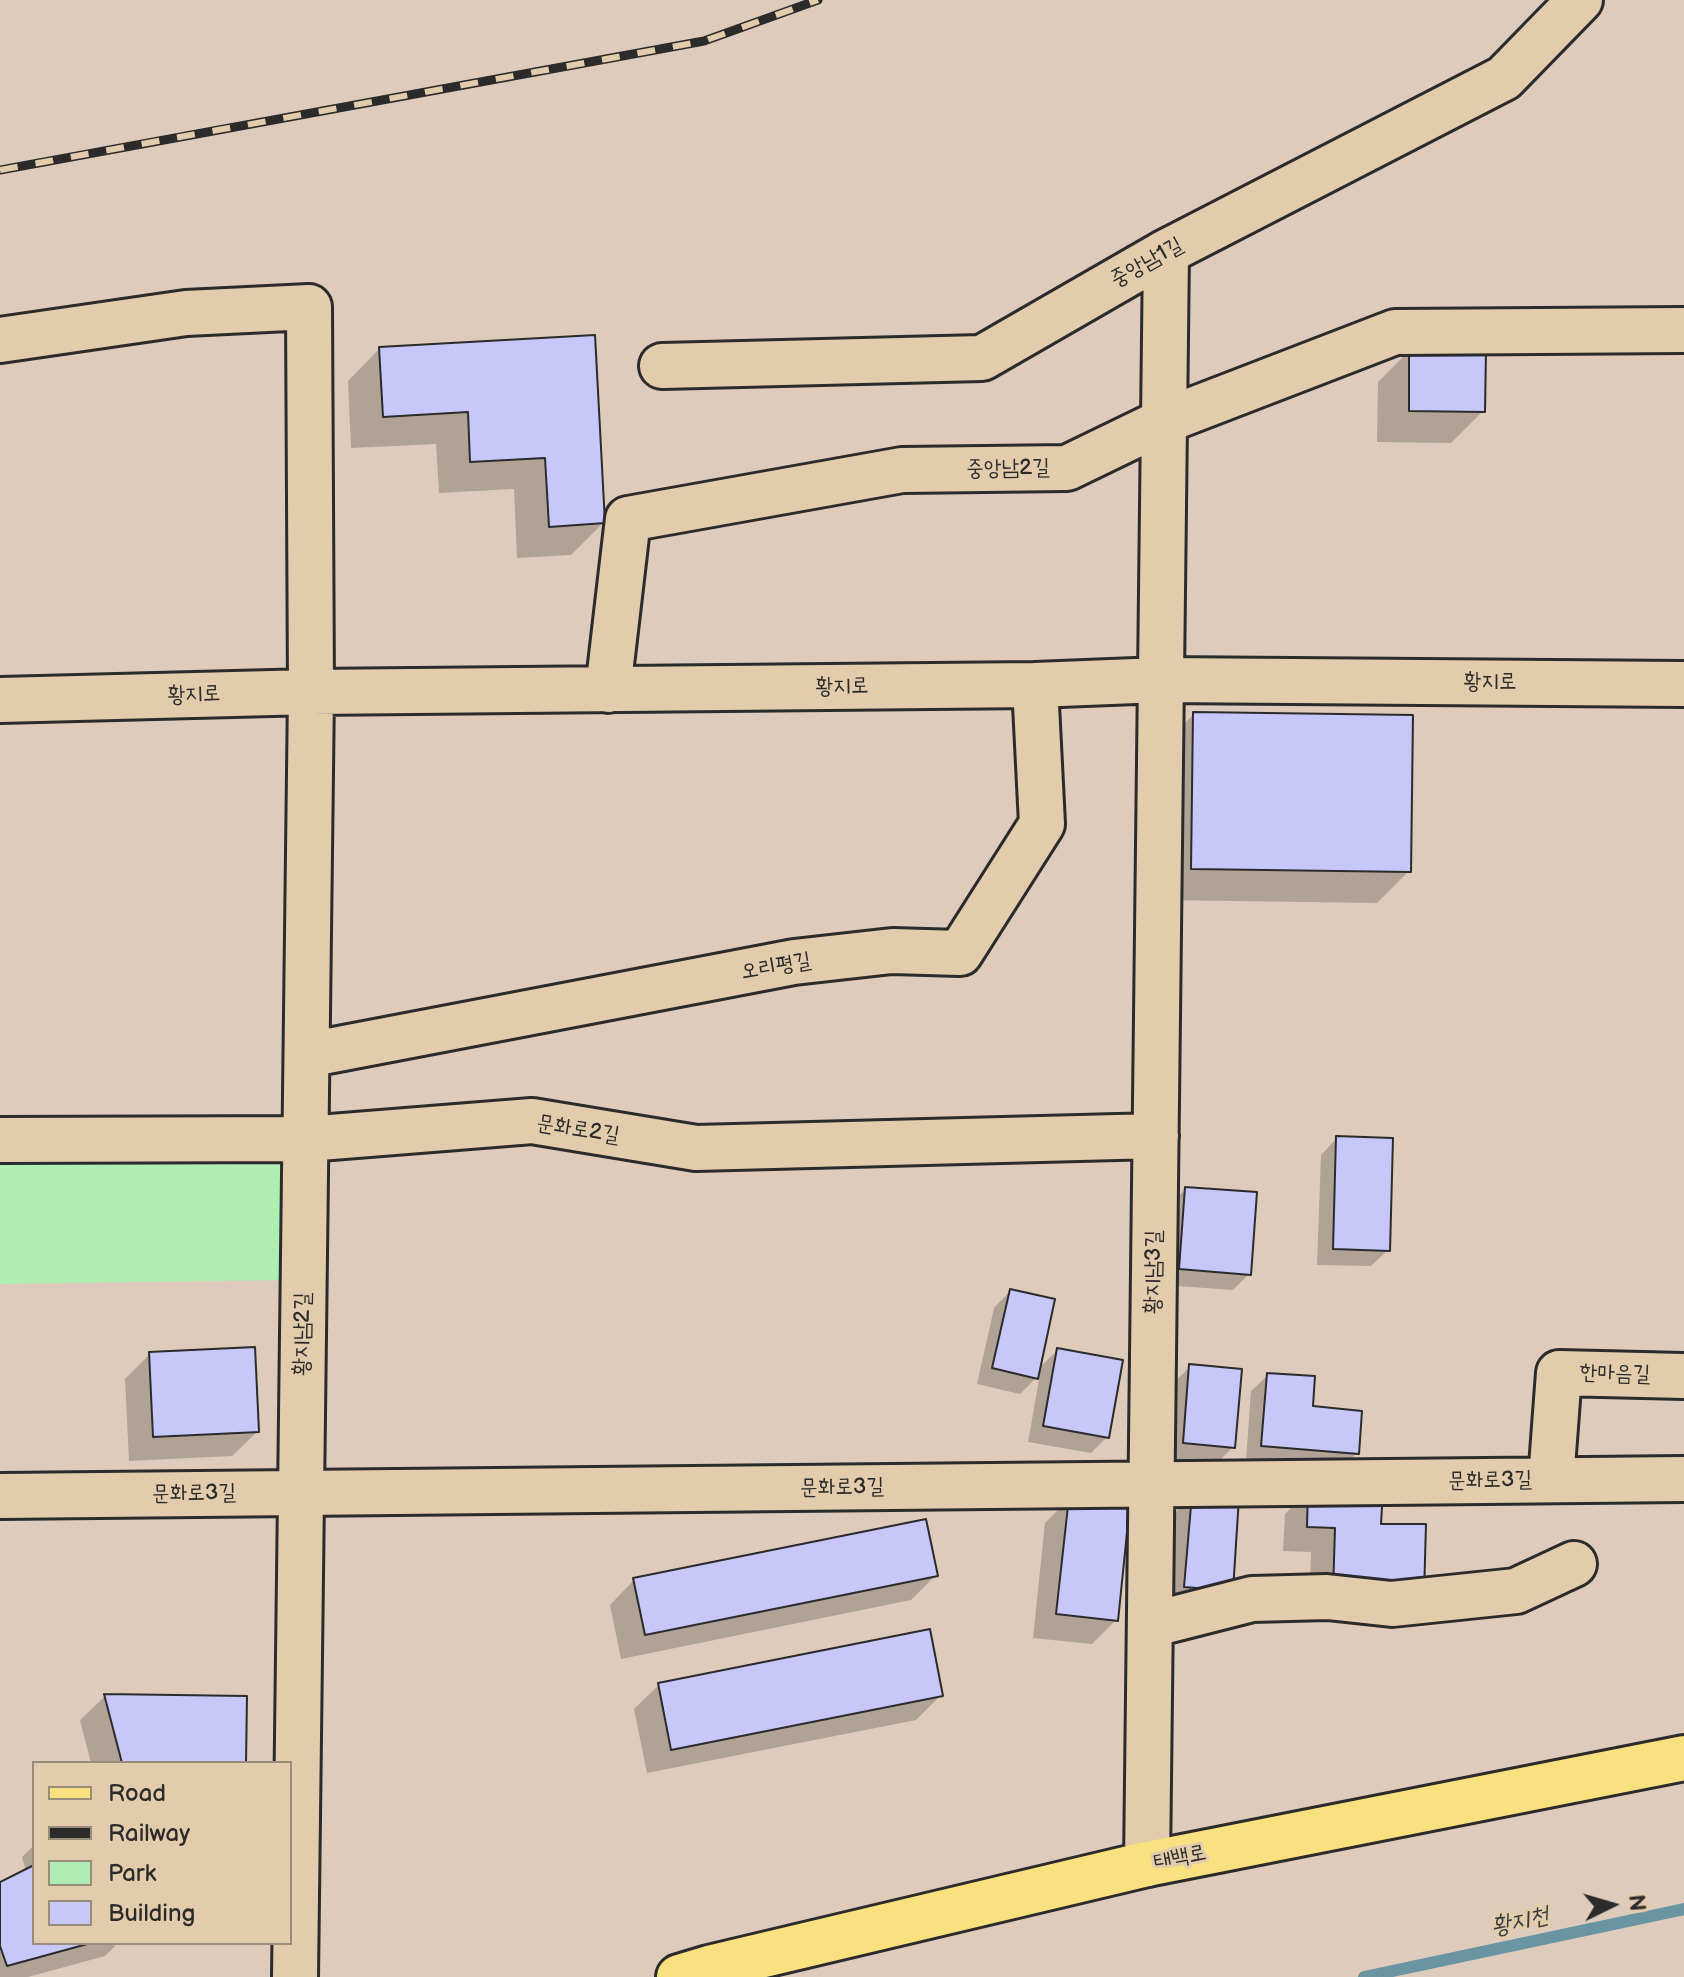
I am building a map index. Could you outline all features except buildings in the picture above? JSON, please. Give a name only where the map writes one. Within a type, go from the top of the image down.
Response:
[{"type":"main road","name":"태백로","points":[[679,1977],[1147,1864],[1684,1758]]},
{"type":"street","name":"중앙남1길","points":[[662,366],[982,358],[1166,252],[1504,78],[1580,0]]},
{"type":"street","name":"황지남3길","points":[[1147,1864],[1166,252]]},
{"type":"street","name":"황지남2길","points":[[0,340],[186,313],[309,307],[311,692],[295,1977]]},
{"type":"street","name":"중앙남2길","points":[[608,690],[628,519],[902,470],[1067,468],[1164,421],[1395,332],[1684,330]]},
{"type":"street","name":"황지로","points":[[0,700],[311,692],[1035,685],[1161,680],[1684,684]]},
{"type":"street","name":"오리평길","points":[[307,1055],[794,962],[892,951],[960,953],[1042,824],[1035,685]]},
{"type":"street","name":"문화로2길","points":[[0,1140],[306,1139],[532,1121],[696,1148],[1156,1136]]},
{"type":"street","name":"한마음길","points":[[1551,1480],[1559,1373],[1684,1376]]},
{"type":"street","name":"문화로3길","points":[[0,1496],[1684,1479]]},
{"type":"street","points":[[1150,1625],[1252,1599],[1327,1597],[1392,1604],[1516,1591],[1574,1564]]},
{"type":"green space","points":[[282,1155],[288,1280],[0,1284],[0,1162]]},
{"type":"waterway","name":"황지천","points":[[1364,1977],[1684,1909]]},
{"type":"railway","points":[[0,170],[704,41],[818,0]]}]
